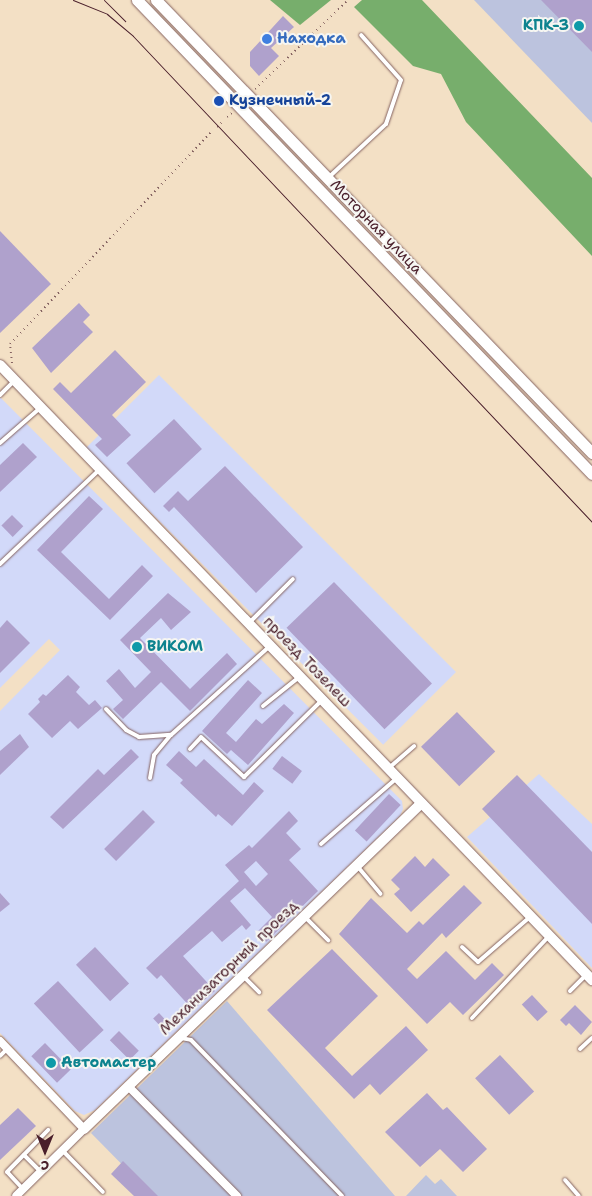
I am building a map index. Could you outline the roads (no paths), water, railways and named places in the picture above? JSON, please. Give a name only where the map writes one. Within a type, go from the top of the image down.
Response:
[{"type":"main road","name":"Моторная улица","points":[[138,0],[592,474]]},
{"type":"main road","name":"Моторная улица","points":[[156,0],[592,453]]},
{"type":"main road","points":[[467,343],[477,333]]},
{"type":"street","name":"проезд Тозелеш","points":[[4,368],[589,978]]},
{"type":"street","name":"Механизаторный проезд","points":[[16,1196],[421,803]]},
{"type":"street","points":[[0,1041],[84,1129]]},
{"type":"street","points":[[128,1086],[237,1196]]},
{"type":"lane","points":[[328,178],[386,124],[401,80],[361,35]]},
{"type":"lane","points":[[0,395],[15,380]]},
{"type":"lane","points":[[0,443],[41,407]]},
{"type":"lane","points":[[0,564],[100,469]]},
{"type":"lane","points":[[248,624],[293,579]]},
{"type":"lane","points":[[150,778],[154,755],[171,735],[270,646]]},
{"type":"lane","points":[[262,706],[299,676]]},
{"type":"lane","points":[[190,749],[201,737],[244,777],[322,700]]},
{"type":"lane","points":[[106,709],[126,730],[139,737],[171,735]]},
{"type":"lane","points":[[388,769],[414,746]]},
{"type":"lane","points":[[321,844],[397,778]]},
{"type":"lane","points":[[357,865],[381,894]]},
{"type":"lane","points":[[304,916],[328,940]]},
{"type":"lane","points":[[462,947],[478,962],[531,917]]},
{"type":"lane","points":[[472,1018],[549,936]]},
{"type":"lane","points":[[243,976],[260,992]]},
{"type":"lane","points":[[570,991],[589,978]]},
{"type":"lane","points":[[178,1038],[191,1040],[342,1196]]},
{"type":"lane","points":[[580,1049],[592,1038]]},
{"type":"lane","points":[[0,1056],[8,1049]]},
{"type":"lane","points":[[23,1189],[7,1172],[48,1130]]},
{"type":"lane","points":[[62,1150],[104,1192]]},
{"type":"lane","points":[[24,1155],[41,1172]]},
{"type":"lane","points":[[565,1180],[578,1196]]},
{"type":"tram line","points":[[73,0],[107,14],[133,36],[592,522]]},
{"type":"tram line","points":[[104,0],[125,21]]},
{"type":"place","name":"КПК-3","points":[[579,26]]},
{"type":"place","name":"Находка","points":[[267,39]]},
{"type":"place","name":"Кузнечный-2","points":[[219,101]]},
{"type":"place","name":"ВИКОМ","points":[[137,647]]},
{"type":"place","name":"Автомастер","points":[[51,1063]]}]
